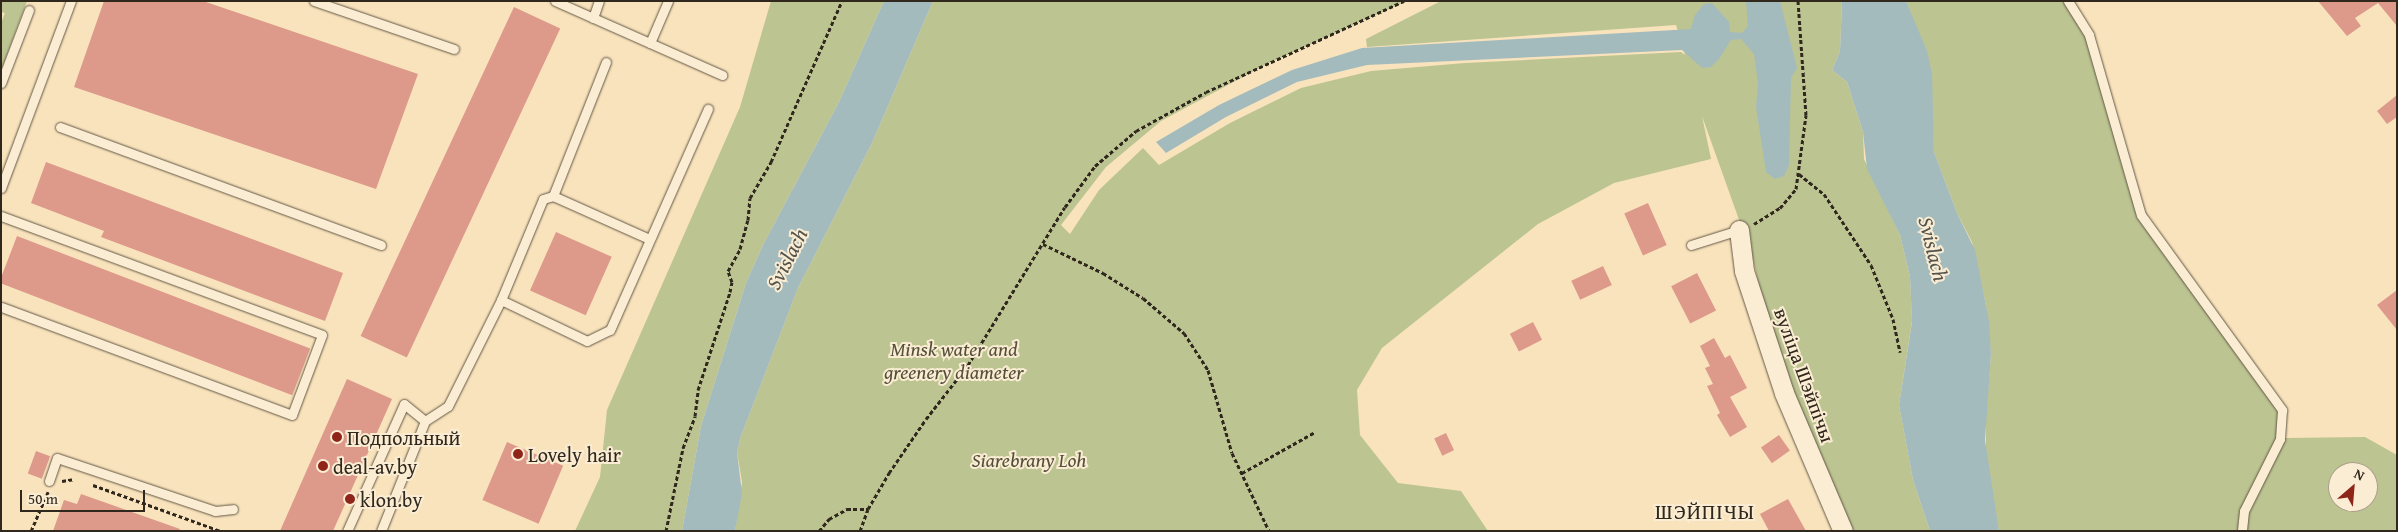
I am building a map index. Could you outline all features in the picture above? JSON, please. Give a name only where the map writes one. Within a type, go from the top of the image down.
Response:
[{"type":"street","name":"вуліца Шэйпічы","points":[[1739,230],[1744,271],[1784,393],[1843,531]]},
{"type":"lane","points":[[1,188],[71,1]]},
{"type":"lane","points":[[314,1],[454,49]]},
{"type":"lane","points":[[555,1],[722,75]]},
{"type":"lane","points":[[593,18],[600,1]]},
{"type":"lane","points":[[650,43],[668,1]]},
{"type":"lane","points":[[2068,1],[2089,35],[2141,215],[2282,410],[2280,439],[2244,511],[2242,531]]},
{"type":"lane","points":[[1,83],[29,10]]},
{"type":"lane","points":[[553,196],[606,62]]},
{"type":"lane","points":[[501,300],[587,341],[610,330],[708,109]]},
{"type":"lane","points":[[60,127],[381,245]]},
{"type":"lane","points":[[381,531],[425,421],[448,406],[501,300],[543,199],[553,196],[649,239]]},
{"type":"lane","points":[[1,216],[322,335],[292,416],[1,307]]},
{"type":"lane","points":[[1691,246],[1739,230]]},
{"type":"lane","points":[[347,531],[404,404],[425,421]]},
{"type":"lane","points":[[52,485],[56,458],[214,511],[233,509]]},
{"type":"path","points":[[666,531],[683,448],[695,416],[698,390],[730,292],[732,282],[728,271],[740,249],[748,220],[750,198],[771,162],[842,1]]},
{"type":"path","points":[[860,531],[868,509],[926,419],[968,365],[1043,244],[1095,166],[1136,131],[1206,92],[1404,1]]},
{"type":"path","points":[[1739,230],[1780,208],[1796,189],[1806,116],[1798,1]]},
{"type":"path","points":[[1799,173],[1824,194],[1871,265],[1893,319],[1900,352]]},
{"type":"path","points":[[1043,244],[1103,273],[1143,298],[1184,333],[1208,370],[1219,412],[1242,473],[1269,531]]},
{"type":"path","points":[[1242,473],[1315,432]]},
{"type":"path","points":[[31,531],[52,485],[74,478],[222,531]]},
{"type":"path","points":[[818,531],[829,519],[847,509],[868,509]]},
{"type":"green space","points":[[1,1],[27,1],[1,71],[1,23],[5,13],[1,12]]},
{"type":"green space","points":[[771,1],[884,1],[839,102],[763,245],[746,283],[701,426],[682,531],[575,531],[600,477],[607,410],[740,107]]},
{"type":"green space","points":[[933,1],[1407,1],[1267,64],[1161,121],[1106,167],[1061,225],[1070,234],[1099,190],[1143,148],[1159,165],[1230,123],[1301,88],[1371,71],[1465,63],[1681,52],[1685,55],[1676,25],[1367,47],[1366,39],[1441,1],[1842,1],[1840,51],[1832,70],[1847,82],[1863,132],[1864,159],[1900,235],[1910,277],[1912,321],[1899,405],[1913,480],[1930,531],[1851,531],[1773,346],[1753,259],[1702,116],[1711,159],[1614,183],[1538,224],[1382,348],[1357,390],[1360,435],[1398,483],[1461,491],[1488,531],[735,531],[742,482],[737,452],[741,436],[798,288],[872,143]]},
{"type":"green space","points":[[1906,1],[2068,1],[2089,35],[2141,215],[2282,410],[2280,438],[2365,437],[2397,455],[2397,531],[1999,531],[1986,464],[1986,414],[1991,354],[1986,306],[1972,242],[1957,213],[1934,152],[1929,62]]},
{"type":"water","name":"Svislach","points":[[884,1],[933,1],[872,143],[798,288],[741,436],[737,452],[742,493],[735,531],[682,531],[701,426],[746,283],[763,245],[839,102]]},
{"type":"water","points":[[1746,1],[1780,1],[1797,68],[1791,78],[1789,165],[1784,176],[1775,179],[1766,172],[1756,107],[1758,83],[1754,54],[1741,39],[1731,40],[1719,59],[1711,67],[1702,68],[1682,50],[1367,65],[1297,82],[1226,117],[1166,153],[1156,142],[1219,105],[1292,70],[1362,48],[1691,29],[1695,15],[1704,4],[1712,3],[1729,22],[1730,32],[1742,33],[1748,26]]},
{"type":"water","name":"Svislach","points":[[1842,1],[1906,1],[1927,51],[1932,74],[1934,152],[1957,213],[1975,250],[1989,321],[1991,354],[1985,440],[1999,531],[1930,531],[1913,480],[1899,405],[1912,322],[1910,277],[1900,235],[1867,169],[1863,132],[1847,82],[1832,70],[1840,51]]},
{"type":"building","points":[[104,1],[203,1],[418,74],[376,189],[74,87]]},
{"type":"building","points":[[2318,1],[2397,1],[2397,26],[2378,3],[2355,18],[2361,26],[2347,36]]},
{"type":"building","points":[[514,7],[560,29],[407,358],[361,336]]},
{"type":"building","points":[[2397,95],[2397,117],[2387,124],[2377,111]]},
{"type":"building","points":[[46,162],[343,273],[325,321],[101,237],[104,231],[31,203]]},
{"type":"building","points":[[1648,203],[1667,245],[1643,256],[1624,214]]},
{"type":"building","points":[[556,232],[612,257],[586,315],[530,290]]},
{"type":"building","points":[[17,236],[310,349],[292,395],[1,283],[1,278]]},
{"type":"building","points":[[1603,266],[1612,285],[1580,300],[1571,281]]},
{"type":"building","points":[[1697,273],[1716,310],[1690,324],[1671,286]]},
{"type":"building","points":[[2397,290],[2397,330],[2377,305]]},
{"type":"building","points":[[1533,322],[1542,340],[1519,352],[1510,334]]},
{"type":"building","points":[[1714,338],[1725,358],[1730,355],[1747,388],[1730,397],[1747,427],[1730,437],[1717,415],[1720,413],[1707,386],[1713,384],[1705,368],[1710,366],[1700,346]]},
{"type":"building","points":[[347,379],[392,399],[333,531],[280,531]]},
{"type":"building","points":[[1446,433],[1454,450],[1442,456],[1434,438]]},
{"type":"building","points":[[1779,435],[1790,451],[1772,463],[1761,448]]},
{"type":"building","points":[[507,442],[563,466],[539,524],[482,500]]},
{"type":"building","points":[[36,451],[50,456],[42,479],[28,474]]},
{"type":"building","points":[[81,494],[180,529],[179,531],[53,531],[64,500],[77,504]]},
{"type":"building","points":[[1788,499],[1806,531],[1769,531],[1760,514]]},
{"type":"place","name":"Подпольный","points":[[337,437]]},
{"type":"place","name":"Lovely hair","points":[[518,454]]},
{"type":"place","name":"deal-av.by","points":[[323,466]]},
{"type":"place","name":"klon.by","points":[[350,499]]},
{"type":"district","name":"ШЭЙПІЧЫ","points":[[1705,512]]},
{"type":"park label","name":"Minsk water and greenery diameter","points":[[954,360]]},
{"type":"park label","name":"Siarebrany Loh","points":[[1029,459]]}]
